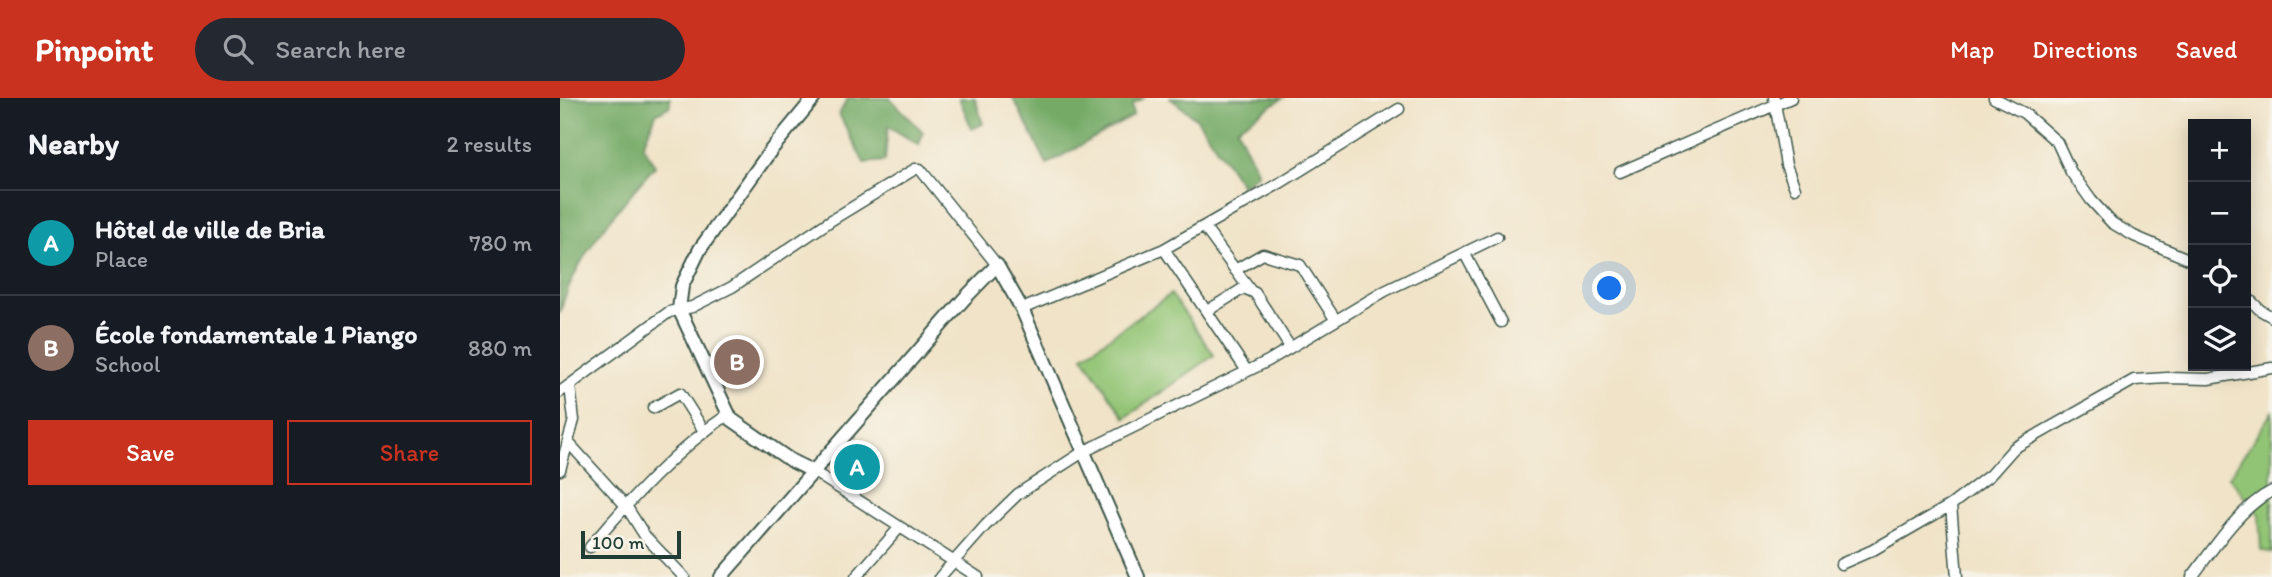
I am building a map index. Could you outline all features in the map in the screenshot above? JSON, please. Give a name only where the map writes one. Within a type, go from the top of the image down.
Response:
[{"type":"main road","points":[[814,98],[771,150],[700,249],[682,286],[679,309],[731,419],[790,460],[814,472]]},
{"type":"main road","points":[[721,577],[964,299],[997,265],[1022,309],[1138,577]]},
{"type":"main road","points":[[790,460],[803,485]]},
{"type":"street","points":[[1620,172],[1775,101],[1791,98]]},
{"type":"street","points":[[1994,98],[2024,113],[2057,142],[2071,172],[2112,223],[2134,236],[2188,259]]},
{"type":"street","points":[[1775,101],[1786,164],[1795,188]]},
{"type":"street","points":[[1022,309],[1164,249],[1399,109]]},
{"type":"street","points":[[560,392],[669,312],[692,307],[732,287],[917,168],[953,208],[997,265]]},
{"type":"street","points":[[1204,227],[1250,290]]},
{"type":"street","points":[[940,577],[1018,495],[1083,452],[1268,361],[1385,291],[1497,237]]},
{"type":"street","points":[[1164,249],[1247,371]]},
{"type":"street","points":[[1235,270],[1263,254],[1300,265],[1335,319]]},
{"type":"street","points":[[1465,254],[1500,322]]},
{"type":"street","points":[[1207,312],[1244,288],[1250,290],[1267,309],[1290,346]]},
{"type":"street","points":[[2251,301],[2272,317]]},
{"type":"street","points":[[1841,564],[1873,550],[1951,505],[1990,475],[2014,448],[2134,380],[2208,379],[2272,368]]},
{"type":"street","points":[[560,470],[573,429],[570,386]]},
{"type":"street","points":[[653,408],[680,393],[704,431]]},
{"type":"street","points":[[590,547],[626,506],[704,431],[729,414]]},
{"type":"street","points":[[568,442],[626,506],[645,536],[684,577]]},
{"type":"street","points":[[814,472],[978,577]]},
{"type":"street","points":[[2192,577],[2236,521],[2261,497],[2272,491]]},
{"type":"street","points":[[1951,505],[1957,577]]},
{"type":"street","points":[[856,577],[900,527]]},
{"type":"green space","points":[[560,98],[670,98],[670,106],[656,114],[643,145],[655,166],[598,235],[575,273],[560,314]]},
{"type":"green space","points":[[848,98],[890,98],[923,132],[919,145],[888,126],[885,161],[864,163],[839,114]]},
{"type":"green space","points":[[959,98],[975,98],[983,124],[972,129]]},
{"type":"green space","points":[[1013,98],[1144,98],[1132,105],[1133,116],[1047,164]]},
{"type":"green space","points":[[1170,98],[1283,98],[1237,128],[1258,173],[1242,186],[1197,119]]},
{"type":"green space","points":[[1171,294],[1214,355],[1125,418],[1083,356]]},
{"type":"green space","points":[[2272,412],[2272,553],[2261,550],[2259,515],[2229,477]]},
{"type":"place","name":"École fondamentale 1 Piango","points":[[737,362]]},
{"type":"place","name":"Hôtel de ville de Bria","points":[[857,467]]}]
